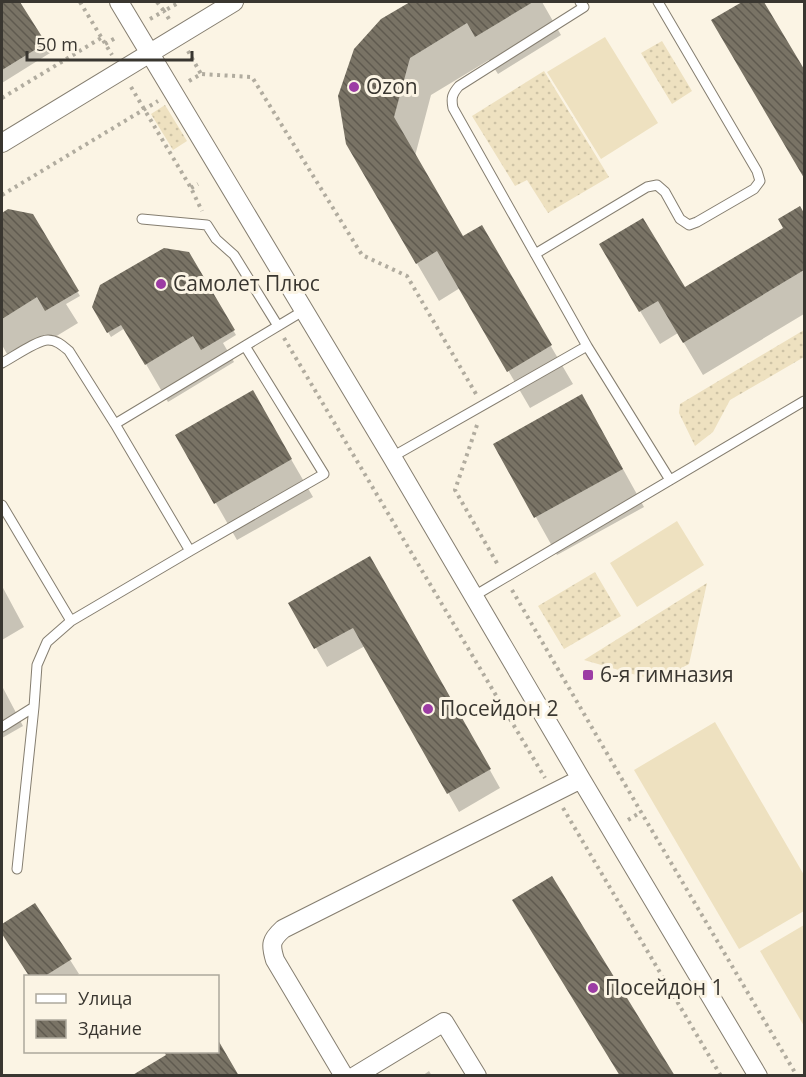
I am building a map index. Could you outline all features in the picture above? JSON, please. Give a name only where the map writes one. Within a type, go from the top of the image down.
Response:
[{"type":"street","points":[[118,2],[392,457],[580,779],[758,1076]]},
{"type":"street","points":[[2,143],[234,2]]},
{"type":"street","points":[[344,1076],[275,960],[271,948],[274,938],[283,929],[580,779]]},
{"type":"street","points":[[355,1076],[444,1022],[477,1076]]},
{"type":"lane","points":[[594,2],[582,4],[459,86],[453,92],[451,100],[453,108],[587,346],[670,480]]},
{"type":"lane","points":[[535,254],[647,187],[657,185],[665,192],[680,219],[689,225],[754,189],[760,181],[757,171],[657,2]]},
{"type":"lane","points":[[142,219],[207,225],[216,239],[234,255],[278,326]]},
{"type":"lane","points":[[115,423],[303,311]]},
{"type":"lane","points":[[2,363],[48,340],[60,343],[69,351],[115,423],[190,551]]},
{"type":"lane","points":[[17,869],[38,665],[47,642],[71,621],[324,474],[245,346]]},
{"type":"lane","points":[[392,457],[587,346]]},
{"type":"lane","points":[[474,596],[804,401]]},
{"type":"lane","points":[[2,505],[71,621]]},
{"type":"lane","points":[[2,727],[34,707]]},
{"type":"path","points":[[157,2],[164,11],[180,2]]},
{"type":"path","points":[[2,98],[101,38]]},
{"type":"path","points":[[201,74],[252,77],[362,255],[406,276],[483,406],[455,490],[635,802],[797,1076]]},
{"type":"path","points":[[2,195],[145,109],[191,188],[207,225]]},
{"type":"path","points":[[191,188],[198,184]]},
{"type":"path","points":[[278,326],[721,1076]]},
{"type":"shaded area","points":[[605,37],[658,123],[601,159],[547,72]]},
{"type":"shaded area","points":[[662,41],[692,91],[672,104],[641,53]]},
{"type":"shaded area","points":[[544,71],[609,177],[548,213],[527,180],[515,186],[472,116]]},
{"type":"shaded area","points":[[165,105],[187,141],[173,150],[151,114]]},
{"type":"shaded area","points":[[804,330],[804,357],[730,400],[713,432],[695,446],[679,413],[680,404]]},
{"type":"shaded area","points":[[677,521],[704,565],[637,607],[610,563]]},
{"type":"shaded area","points":[[595,572],[621,616],[564,649],[538,606]]},
{"type":"shaded area","points":[[707,583],[689,664],[657,681],[584,660]]},
{"type":"shaded area","points":[[715,722],[804,875],[804,911],[739,949],[634,770]]},
{"type":"shaded area","points":[[804,925],[804,1026],[760,951]]},
{"type":"building","points":[[2,2],[20,2],[46,43],[2,70]]},
{"type":"building","points":[[410,2],[533,2],[475,37],[467,23],[410,58],[394,117],[463,236],[482,225],[552,345],[507,372],[437,251],[416,264],[346,144],[338,96],[354,49],[381,19]]},
{"type":"building","points":[[742,2],[764,2],[804,69],[804,178],[711,20]]},
{"type":"building","points":[[800,206],[804,213],[804,270],[683,343],[658,301],[639,312],[599,244],[643,218],[685,287],[783,228],[778,219]]},
{"type":"building","points":[[8,209],[33,214],[79,291],[45,311],[37,297],[2,319],[2,213]]},
{"type":"building","points":[[164,248],[189,252],[235,330],[201,350],[193,336],[145,365],[121,325],[107,333],[92,307],[100,285]]},
{"type":"building","points":[[253,390],[292,459],[214,504],[175,435]]},
{"type":"building","points":[[582,394],[623,469],[534,518],[493,444]]},
{"type":"building","name":"Посейдон 2","points":[[370,556],[491,769],[447,794],[353,628],[314,649],[288,603]]},
{"type":"building","name":"Посейдон 1","points":[[552,876],[675,1076],[620,1076],[512,900]]},
{"type":"building","points":[[35,903],[72,959],[47,975],[28,975],[2,934],[2,924]]},
{"type":"building","points":[[219,1042],[239,1076],[131,1076],[166,1055],[165,1053],[219,1053]]},
{"type":"place","name":"Ozon","points":[[354,87]]},
{"type":"place","name":"Самолет Плюс","points":[[161,284]]},
{"type":"place","name":"6-я гимназия","points":[[588,675]]},
{"type":"place","name":"Посейдон 2","points":[[428,709]]},
{"type":"place","name":"Посейдон 1","points":[[593,988]]}]
